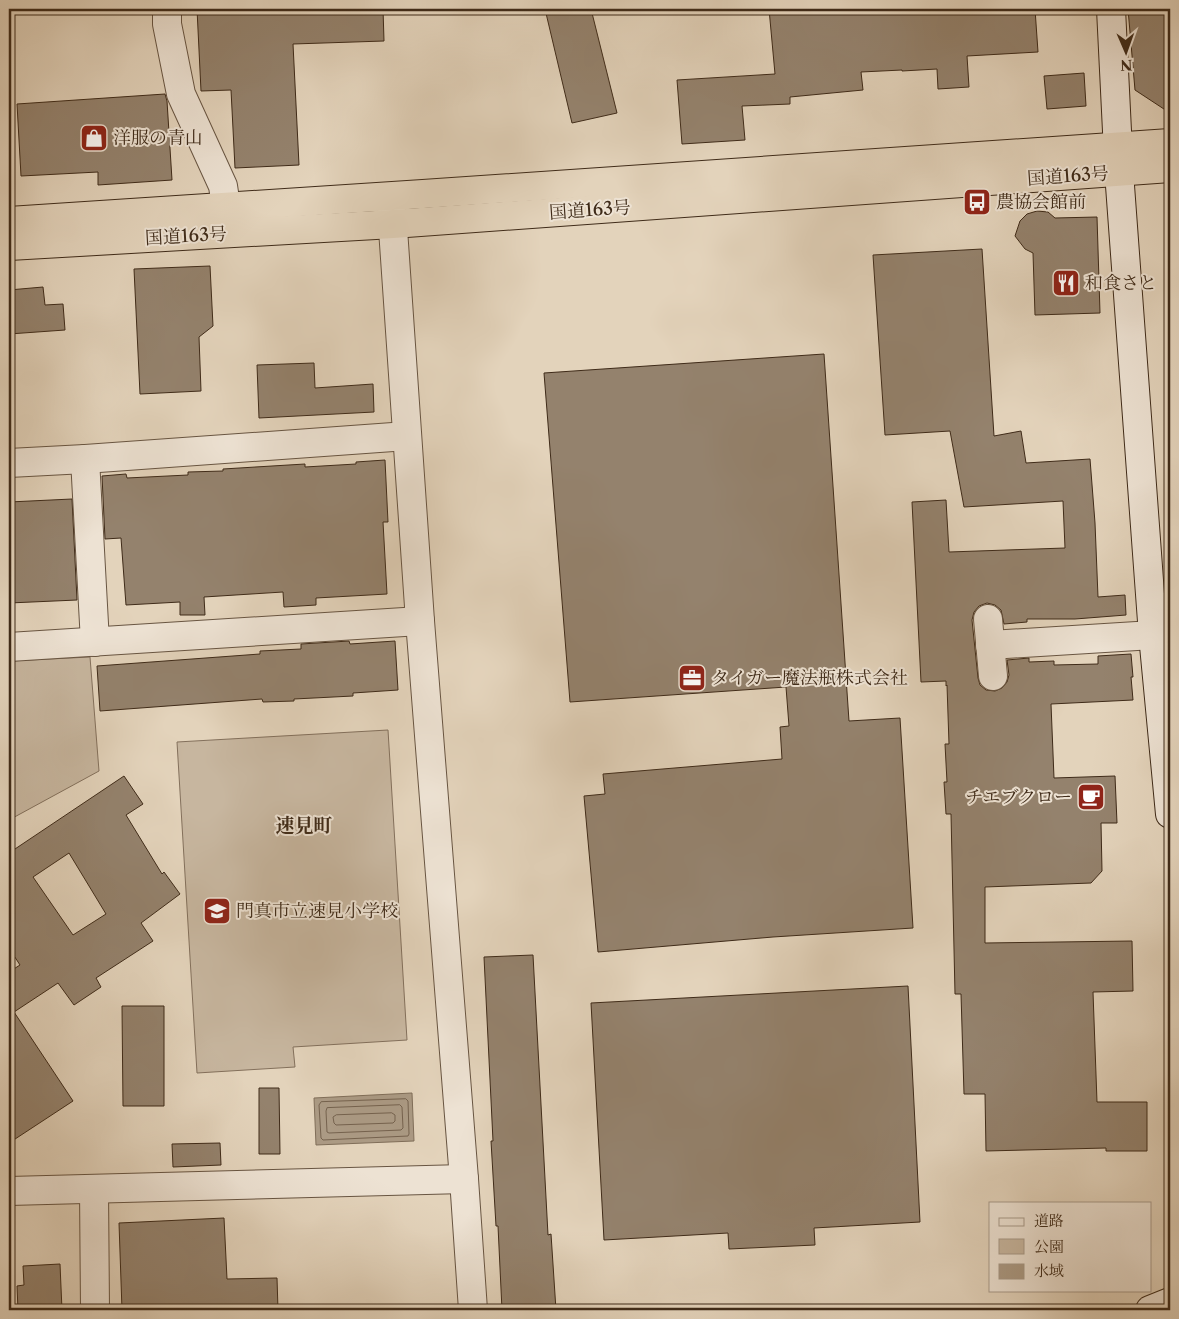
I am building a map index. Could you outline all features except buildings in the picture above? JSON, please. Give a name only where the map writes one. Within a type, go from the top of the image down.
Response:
[{"type":"highway","name":"国道163号","points":[[9,246],[393,224],[1118,160],[1170,143]]},
{"type":"highway","name":"国道163号","points":[[9,220],[390,196],[1118,160],[1170,168]]},
{"type":"street","points":[[167,9],[166,24],[181,94],[223,186],[226,206]]},
{"type":"street","points":[[1111,9],[1118,160],[1152,635],[1170,814]]},
{"type":"street","points":[[390,196],[420,621],[473,1310]]},
{"type":"street","points":[[9,463],[85,460],[407,436]]},
{"type":"street","points":[[85,460],[95,642]]},
{"type":"street","points":[[9,647],[420,621]]},
{"type":"street","points":[[993,676],[989,632],[1152,635]]},
{"type":"street","points":[[9,1191],[464,1180]]},
{"type":"street","points":[[94,1189],[94,1310]]},
{"type":"street","points":[[1150,1310],[1170,1302]]},
{"type":"green space","points":[[90,657],[99,771],[9,820],[9,661]]},
{"type":"green space","points":[[388,730],[407,1040],[293,1047],[295,1067],[197,1073],[177,742]]},
{"type":"water","points":[[412,1093],[414,1141],[316,1145],[314,1098]]},
{"type":"place","name":"洋服の青山","points":[[94,138]]},
{"type":"place","name":"農協会館前","points":[[977,202]]},
{"type":"place","name":"和食さと","points":[[1066,283]]},
{"type":"place","name":"タイガー魔法瓶株式会社","points":[[692,678]]},
{"type":"place","name":"チエブクロー","points":[[1091,797]]},
{"type":"place","name":"門真市立速見小学校","points":[[217,911]]},
{"type":"district","name":"速見町","points":[[304,825]]}]
